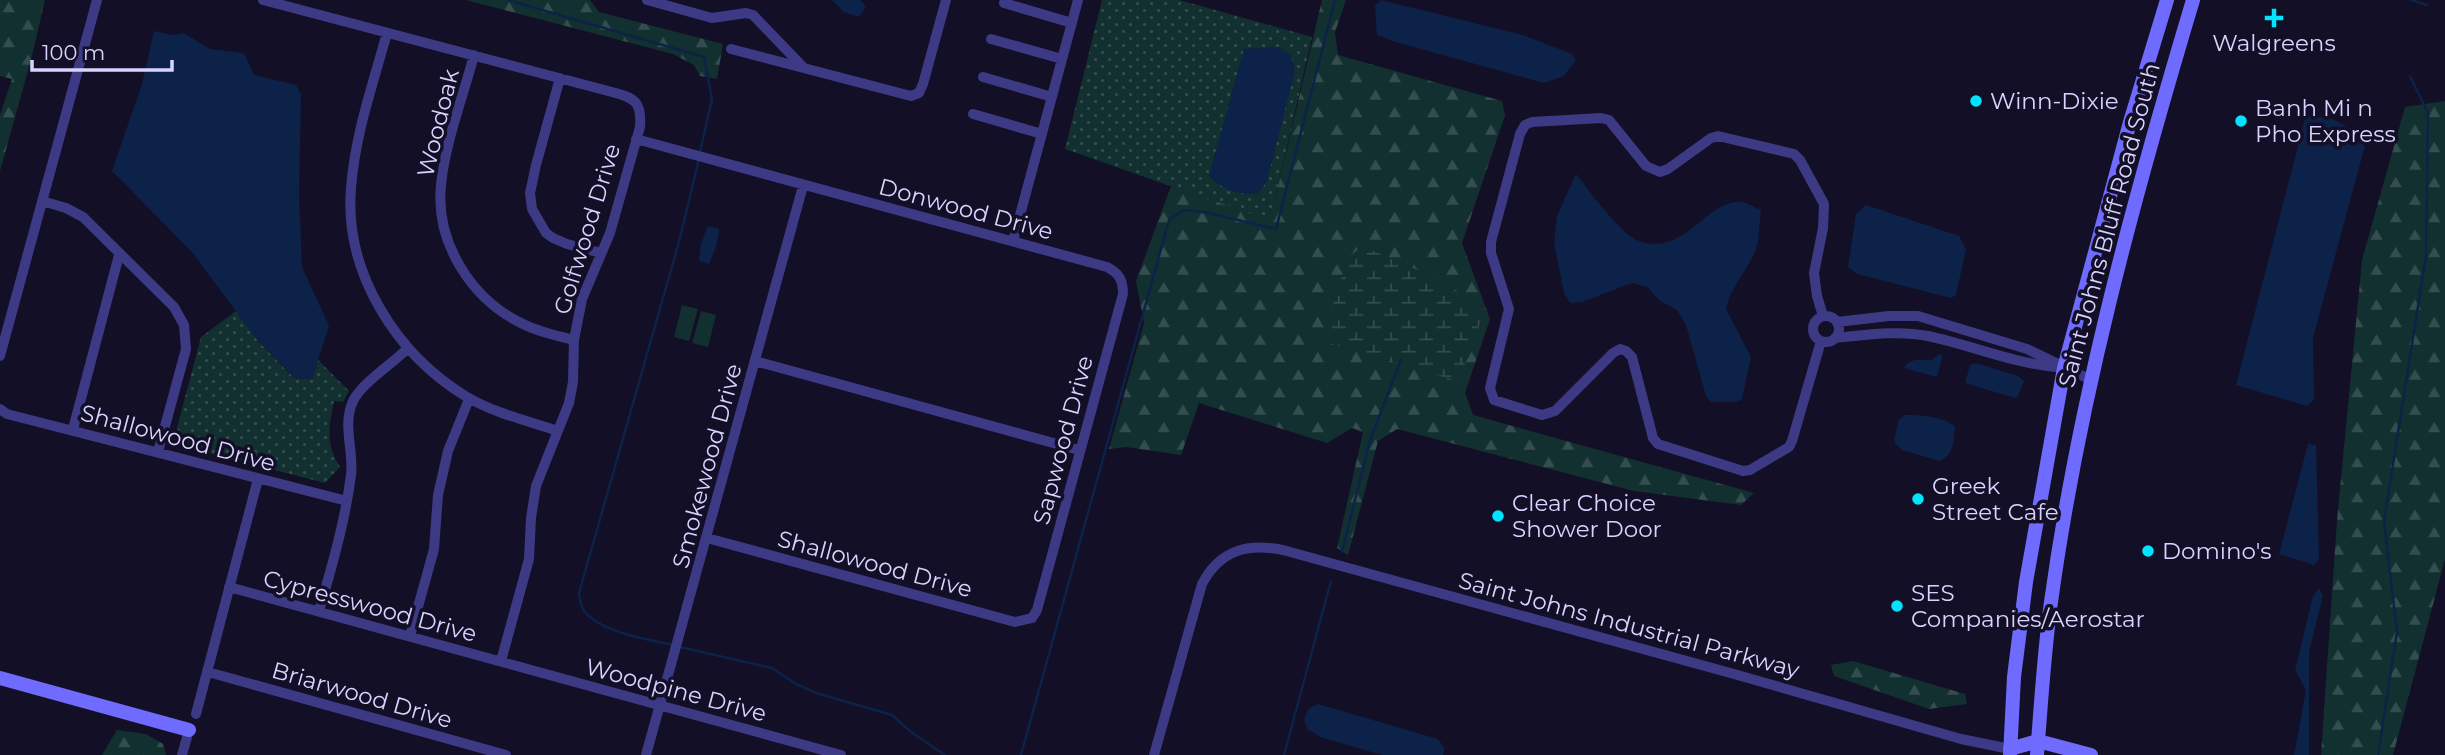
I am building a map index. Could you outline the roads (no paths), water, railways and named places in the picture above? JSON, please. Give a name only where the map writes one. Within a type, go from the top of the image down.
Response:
[{"type":"main road","name":"Saint Johns Bluff Road South","points":[[2014,753],[2014,677],[2026,582],[2064,368],[2130,122],[2167,0]]},
{"type":"main road","name":"Saint Johns Bluff Road South","points":[[2038,748],[2051,601],[2071,475],[2091,380],[2151,141],[2193,0]]},
{"type":"main road","points":[[0,678],[189,730]]},
{"type":"main road","points":[[2014,753],[2038,748],[2091,755]]},
{"type":"street","points":[[0,356],[97,0]]},
{"type":"street","name":"Golfwood Drive","points":[[263,0],[629,97],[638,104],[641,114],[636,139],[610,233],[582,299],[574,340],[573,382],[569,403],[536,486],[528,559],[501,661]]},
{"type":"street","points":[[648,0],[712,18],[746,13],[753,15],[804,68]]},
{"type":"street","points":[[731,49],[911,96],[919,93],[946,0]]},
{"type":"street","points":[[1013,241],[1079,0]]},
{"type":"street","points":[[1004,3],[1072,23]]},
{"type":"street","points":[[387,33],[356,143],[350,192],[359,258],[380,310],[407,349],[439,378],[469,399],[558,431]]},
{"type":"street","points":[[991,39],[1062,59]]},
{"type":"street","name":"Woodoak","points":[[474,55],[441,186],[441,208],[449,244],[468,279],[486,300],[502,313],[524,325],[574,340]]},
{"type":"street","points":[[983,77],[1052,97]]},
{"type":"street","points":[[560,78],[530,193],[532,209],[546,233],[553,238],[601,253]]},
{"type":"street","points":[[973,114],[1042,134]]},
{"type":"street","points":[[1821,341],[1793,441],[1789,447],[1750,470],[1743,471],[1658,444],[1653,438],[1632,357],[1620,349],[1548,415],[1494,400],[1490,388],[1509,309],[1491,253],[1491,242],[1525,125],[1532,121],[1601,118],[1609,120],[1646,166],[1660,172],[1717,136],[1794,154],[1824,204],[1823,228],[1814,272],[1823,316]]},
{"type":"street","name":"Donwood Drive","points":[[636,139],[1013,241],[1117,272]]},
{"type":"street","name":"Smokewood Drive","points":[[646,755],[803,186]]},
{"type":"street","points":[[42,201],[74,211],[174,307],[184,325],[187,337],[184,356],[158,452]]},
{"type":"street","points":[[73,429],[119,255]]},
{"type":"street","name":"Sapwood Drive","points":[[1031,618],[1037,610],[1123,293],[1123,284],[1117,272]]},
{"type":"street","points":[[1835,338],[1839,330],[1837,321],[1831,316],[1816,320],[1812,328],[1821,341],[1895,333],[1926,336],[2033,365],[2064,368]]},
{"type":"street","points":[[1837,321],[1918,316],[2027,349],[2091,380]]},
{"type":"street","points":[[320,611],[345,517],[352,458],[348,426],[354,400],[361,390],[407,349]]},
{"type":"street","points":[[755,360],[1079,450]]},
{"type":"street","points":[[410,636],[434,549],[438,495],[448,452],[469,399]]},
{"type":"street","name":"Shallowood Drive","points":[[0,409],[7,414],[347,501]]},
{"type":"street","points":[[196,714],[258,479]]},
{"type":"street","name":"Shallowood Drive","points":[[707,538],[1015,622],[1031,618]]},
{"type":"street","name":"Saint Johns Industrial Parkway","points":[[1154,755],[1202,583],[1220,561],[1237,550],[1258,546],[1283,550],[2014,753]]},
{"type":"street","name":"Cypresswood Drive","points":[[229,587],[501,661]]},
{"type":"street","name":"Woodpine Drive","points":[[501,661],[841,755]]},
{"type":"street","name":"Briarwood Drive","points":[[208,672],[506,755]]},
{"type":"street","points":[[182,755],[189,730]]},
{"type":"water","points":[[832,0],[861,0],[866,7],[859,17],[844,12]]},
{"type":"water","points":[[1381,0],[1523,35],[1572,54],[1576,60],[1564,76],[1544,83],[1392,41],[1377,35],[1375,6]]},
{"type":"water","points":[[154,31],[173,35],[184,33],[210,49],[244,53],[254,75],[296,85],[301,94],[299,194],[302,267],[329,326],[312,379],[294,378],[258,341],[192,252],[112,171],[142,84]]},
{"type":"water","points":[[1279,47],[1291,55],[1295,70],[1267,181],[1258,194],[1231,191],[1209,176],[1244,49]]},
{"type":"water","points":[[2306,115],[2333,119],[2367,138],[2313,338],[2314,399],[2307,406],[2236,385]]},
{"type":"water","points":[[1576,174],[1623,230],[1639,241],[1655,244],[1669,241],[1728,204],[1743,202],[1761,210],[1756,249],[1732,292],[1726,309],[1751,357],[1742,399],[1736,402],[1711,402],[1706,396],[1686,325],[1677,310],[1660,301],[1647,287],[1632,283],[1582,302],[1570,303],[1564,293],[1554,243],[1557,216]]},
{"type":"water","points":[[1866,205],[1959,236],[1966,249],[1956,295],[1951,298],[1857,274],[1848,267],[1856,214]]},
{"type":"water","points":[[708,226],[719,229],[709,264],[699,261],[701,243]]},
{"type":"water","points":[[1939,354],[1943,355],[1937,377],[1904,368],[1913,361],[1932,360]]},
{"type":"water","points":[[1976,363],[2018,376],[2024,381],[2018,396],[2015,398],[1965,383],[1970,365]]},
{"type":"water","points":[[1904,415],[1937,418],[1955,426],[1948,455],[1940,461],[1902,450],[1894,442],[1898,421]]},
{"type":"water","points":[[2308,444],[2316,445],[2319,559],[2314,565],[2279,554]]},
{"type":"water","points":[[2319,588],[2323,595],[2309,652],[2309,755],[2294,755],[2306,690],[2295,670],[2313,596]]},
{"type":"water","points":[[1318,704],[1438,739],[1445,749],[1443,755],[1382,755],[1323,738],[1308,730],[1304,720],[1308,709]]},
{"type":"waterway","points":[[508,0],[704,57],[712,99],[700,152]]},
{"type":"waterway","points":[[1021,755],[1169,220],[1184,210],[1276,229],[1335,0]]},
{"type":"waterway","points":[[2411,0],[2427,5]]},
{"type":"waterway","points":[[2378,755],[2397,632],[2384,521],[2426,256],[2428,113],[2410,76]]},
{"type":"waterway","points":[[673,645],[630,635],[598,623],[583,609],[579,593],[679,242],[699,159]]},
{"type":"waterway","points":[[1342,552],[1370,440],[1401,360]]},
{"type":"waterway","points":[[1284,755],[1331,581]]},
{"type":"waterway","points":[[680,647],[772,668],[816,693],[892,715],[911,732],[945,755]]},
{"type":"place","name":"Walgreens","points":[[2274,18]]},
{"type":"place","name":"Winn-Dixie","points":[[1976,101]]},
{"type":"place","name":"Banh Mi n Pho Express","points":[[2241,121]]},
{"type":"place","name":"Greek Street Cafe","points":[[1918,499]]},
{"type":"place","name":"Clear Choice Shower Door","points":[[1498,516]]},
{"type":"place","name":"Domino's","points":[[2148,551]]},
{"type":"place","name":"SES Companies/Aerostar","points":[[1897,606]]}]
